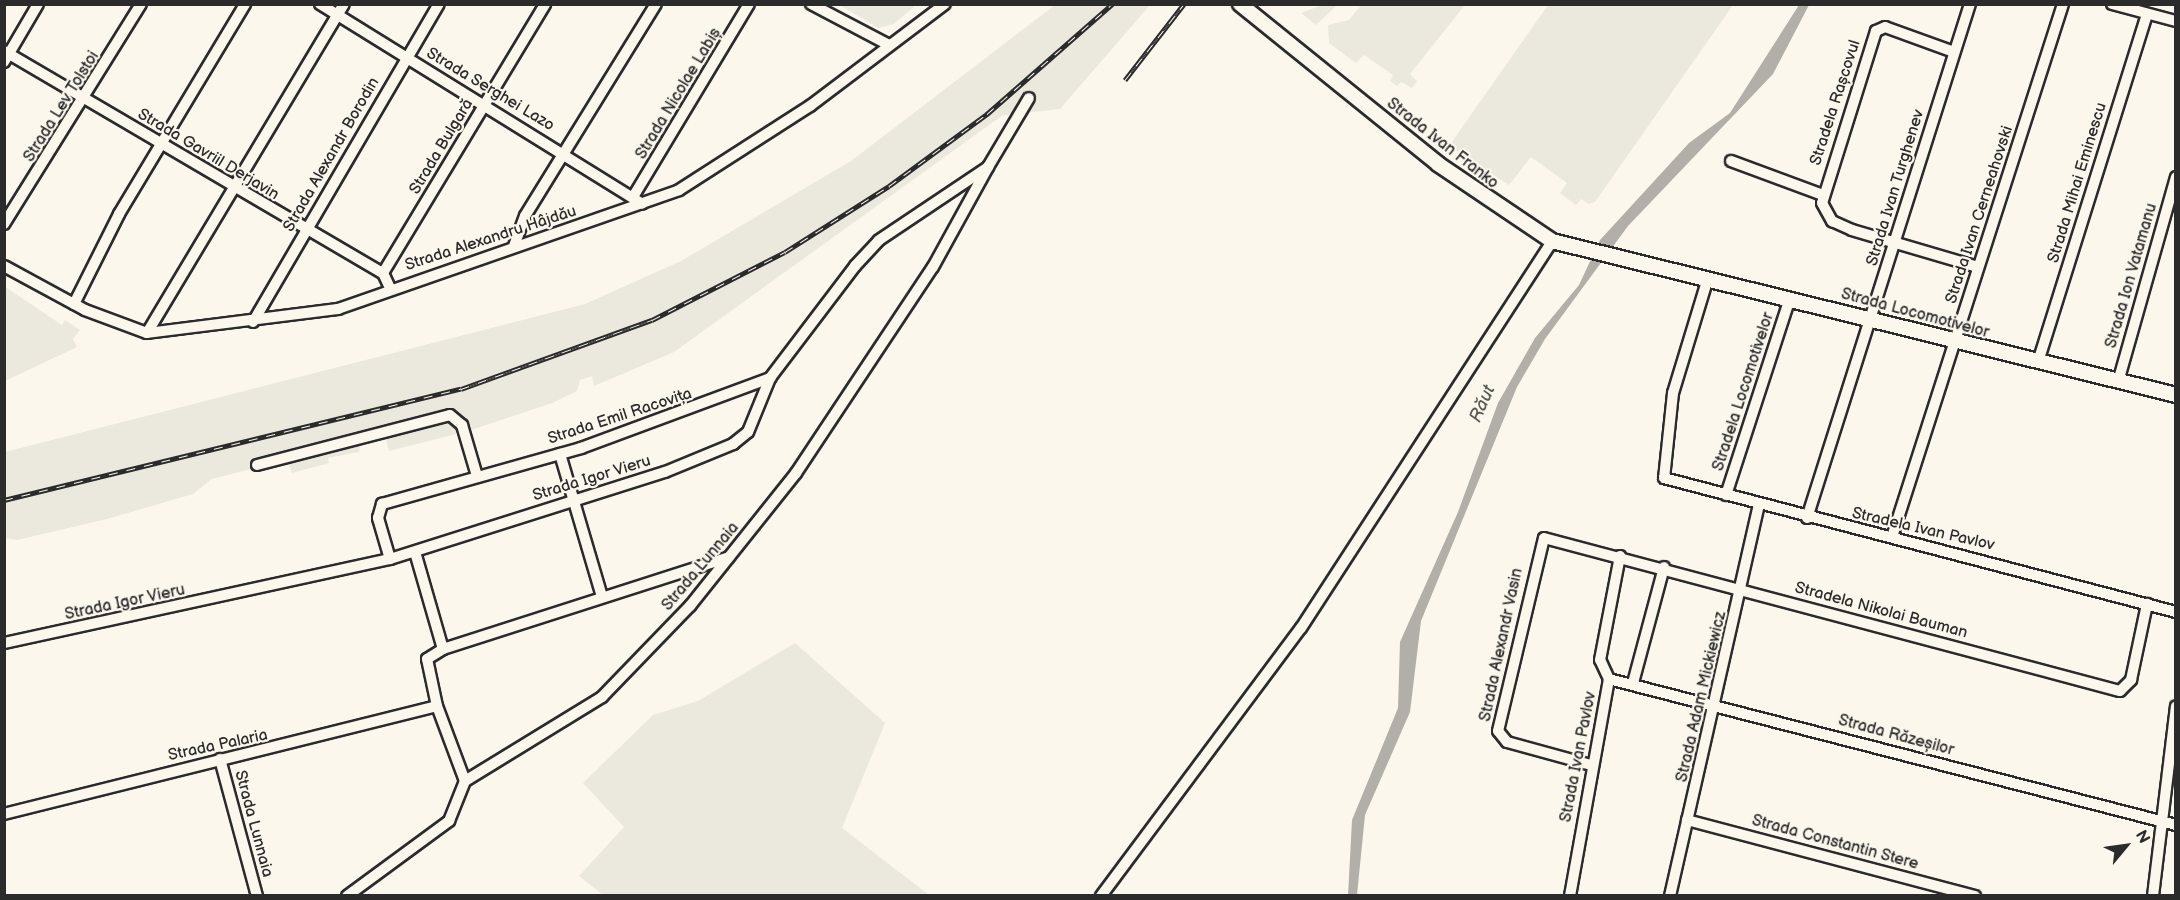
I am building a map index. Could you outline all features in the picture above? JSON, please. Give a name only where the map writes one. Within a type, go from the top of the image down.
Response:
[{"type":"main road","name":"Strada Ivan Franko","points":[[1240,4],[1437,164],[1552,241],[1647,262]]},
{"type":"main road","name":"Strada Locomotivelor","points":[[1647,262],[2175,395]]},
{"type":"street","points":[[6,56],[38,4]]},
{"type":"street","name":"Strada Lev Tolstoi","points":[[4,224],[86,99],[141,4]]},
{"type":"street","points":[[74,304],[160,144],[246,4]]},
{"type":"street","name":"Strada Serghei Lazo","points":[[320,4],[485,103],[642,204]]},
{"type":"street","points":[[147,333],[344,4]]},
{"type":"street","name":"Strada Alexandr Borodin","points":[[253,322],[439,4]]},
{"type":"street","name":"Strada Bulgară","points":[[383,273],[545,4]]},
{"type":"street","points":[[514,246],[564,153],[656,4]]},
{"type":"street","name":"Strada Nicolae Labiș","points":[[633,197],[749,4]]},
{"type":"street","points":[[811,4],[889,45]]},
{"type":"street","name":"Strada Alexandru Hâjdău","points":[[4,266],[74,304],[147,333],[253,322],[338,309],[390,288],[642,204],[733,158],[945,4]]},
{"type":"street","name":"Strada Ivan Turghenev","points":[[1807,518],[1872,319],[1970,4]]},
{"type":"street","name":"Strada Ivan Cerneahovski","points":[[1892,537],[2063,4]]},
{"type":"street","points":[[2112,4],[2175,21]]},
{"type":"street","name":"Strada Mihai Eminescu","points":[[2038,362],[2147,14]]},
{"type":"street","name":"Stradela Rașcovul","points":[[1823,195],[1876,31],[1885,27],[1954,52]]},
{"type":"street","name":"Strada Gavriil Derjavin","points":[[6,56],[86,99],[234,189],[383,273]]},
{"type":"street","name":"Strada Igor Vieru","points":[[4,643],[390,559],[665,472],[742,438],[770,378],[879,240],[988,167],[1029,98]]},
{"type":"street","points":[[1731,161],[1823,195],[1823,210],[1832,221],[1895,244],[1978,267]]},
{"type":"street","name":"Strada Lunnaia","points":[[465,781],[602,696],[771,509],[882,345],[984,183],[988,167]]},
{"type":"street","name":"Strada Ion Vatamanu","points":[[2118,382],[2175,177]]},
{"type":"street","points":[[1101,896],[1306,619],[1552,241]]},
{"type":"street","points":[[383,273],[390,288]]},
{"type":"street","name":"Stradela Ivan Pavlov","points":[[1708,278],[1673,393],[1663,476],[1807,518],[1892,537],[2175,612]]},
{"type":"street","name":"Stradela Locomotivelor","points":[[1726,495],[1790,298]]},
{"type":"street","name":"Strada Emil Racovița","points":[[390,559],[378,507],[477,476],[560,454],[770,378]]},
{"type":"street","points":[[257,465],[450,415],[462,425],[477,476]]},
{"type":"street","points":[[560,454],[602,597]]},
{"type":"street","name":"Strada Adam Mickiewicz","points":[[1670,896],[1742,588],[1759,504]]},
{"type":"street","name":"Stradela Nikolai Bauman","points":[[1544,538],[1664,567],[2120,691],[2131,680],[2147,604]]},
{"type":"street","name":"Strada Alexandr Vasin","points":[[1544,538],[1498,731],[1507,742],[1591,765]]},
{"type":"street","points":[[415,552],[443,649]]},
{"type":"street","name":"Strada Ivan Pavlov","points":[[1570,896],[1591,765],[1609,679],[1600,660],[1620,556]]},
{"type":"street","points":[[347,896],[449,821],[465,781],[437,706],[425,665],[443,649],[729,557]]},
{"type":"street","points":[[1633,683],[1664,567]]},
{"type":"street","name":"Strada Răzeșilor","points":[[1609,679],[1715,704],[2175,825]]},
{"type":"street","name":"Strada Palaria","points":[[4,814],[220,759],[310,742],[437,706]]},
{"type":"street","points":[[2153,896],[2175,706]]},
{"type":"street","name":"Strada Lunnaia","points":[[220,759],[257,896]]},
{"type":"street","name":"Strada Constantin Stere","points":[[1687,820],[1975,896]]},
{"type":"shaded area","points":[[1362,4],[1465,5],[1410,74],[1417,81],[1412,88],[1401,82],[1397,86],[1390,81],[1393,75],[1364,55],[1356,63],[1329,43],[1328,25],[1349,20]]},
{"type":"shaded area","points":[[840,5],[916,5],[894,24],[878,28]]},
{"type":"shaded area","points":[[1055,5],[1150,5],[1060,109],[1003,115],[674,352],[594,386],[592,376],[580,380],[577,391],[552,403],[468,431],[389,451],[385,436],[361,443],[359,452],[328,458],[329,463],[292,473],[287,460],[212,479],[193,494],[107,519],[17,540],[5,538],[5,452],[585,304],[681,261],[851,161]]},
{"type":"shaded area","points":[[1322,5],[1337,5],[1316,25],[1301,13]]},
{"type":"shaded area","points":[[1548,5],[1733,5],[1595,202],[1589,204],[1581,199],[1576,205],[1560,193],[1567,183],[1531,157],[1509,185],[1449,146]]},
{"type":"shaded area","points":[[1799,5],[1809,5],[1773,74],[1628,226],[1545,339],[1517,387],[1421,621],[1410,712],[1365,815],[1357,895],[1348,896],[1352,820],[1398,708],[1400,642],[1458,512],[1498,403],[1535,338],[1579,285],[1600,240],[1689,143],[1730,113]]},
{"type":"shaded area","points":[[4,286],[62,325],[65,320],[80,330],[73,339],[77,347],[5,381]]},
{"type":"shaded area","points":[[795,643],[885,723],[842,828],[929,895],[603,895],[579,876],[624,827],[583,783],[653,715],[698,701]]},
{"type":"railway","points":[[4,500],[461,389],[652,320],[785,252],[889,186],[987,114],[1112,4]]},
{"type":"railway","points":[[1125,80],[1184,4]]},
{"type":"water label","name":"Răut","points":[[1483,404]]}]
